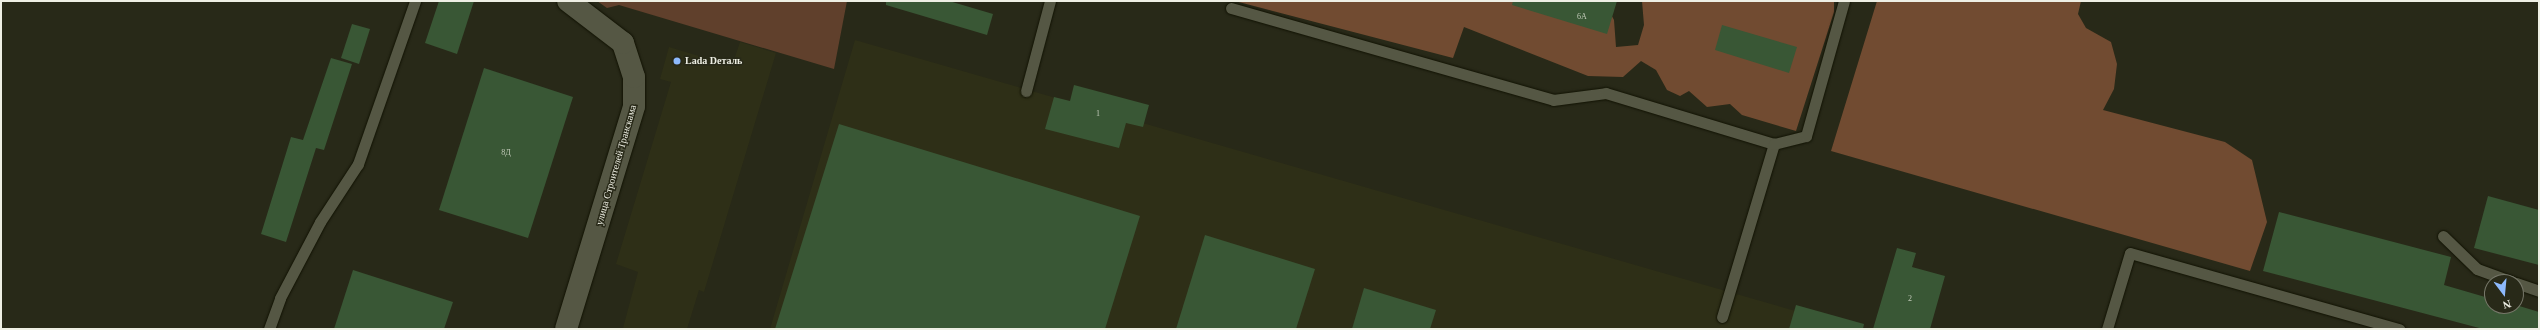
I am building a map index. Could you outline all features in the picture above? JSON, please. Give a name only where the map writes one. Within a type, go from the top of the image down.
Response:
[{"type":"street","name":"улица Строителей Транскама","points":[[566,329],[634,106],[634,77],[623,43],[568,1]]},
{"type":"lane","points":[[269,329],[280,298],[316,229],[332,200],[358,164],[415,1]]},
{"type":"lane","points":[[1026,91],[1050,1]]},
{"type":"lane","points":[[1231,8],[1553,100],[1606,93],[1774,144],[1806,136],[1844,1]]},
{"type":"lane","points":[[1722,317],[1774,144]]},
{"type":"lane","points":[[2443,236],[2477,269],[2492,274]]},
{"type":"lane","points":[[2107,329],[2130,253],[2399,329]]},
{"type":"lane","points":[[2524,285],[2539,291]]},
{"type":"shaded area","points":[[597,1],[847,1],[834,69],[619,5],[607,8]]},
{"type":"shaded area","points":[[1235,1],[1604,1],[1614,20],[1616,47],[1638,45],[1644,25],[1642,1],[1834,1],[1834,12],[1796,131],[1742,115],[1730,104],[1707,107],[1689,91],[1680,96],[1667,90],[1656,70],[1641,61],[1623,77],[1588,76],[1464,27],[1453,58]]},
{"type":"shaded area","points":[[1877,1],[2081,1],[2078,14],[2086,28],[2111,42],[2117,64],[2114,89],[2103,110],[2225,142],[2252,160],[2267,222],[2250,271],[1831,151]]},
{"type":"shaded area","points":[[855,40],[1670,275],[1858,329],[770,329]]},
{"type":"shaded area","points":[[740,42],[776,53],[704,292],[699,290],[687,329],[623,328],[638,272],[616,264],[671,82],[660,79],[669,47],[732,66]]},
{"type":"building","points":[[439,1],[474,1],[457,54],[425,43]]},
{"type":"building","points":[[886,1],[949,1],[993,14],[987,35],[886,5]]},
{"type":"building","points":[[1513,1],[1617,1],[1607,34],[1512,5]]},
{"type":"building","points":[[352,24],[370,29],[359,64],[341,58]]},
{"type":"building","points":[[1722,25],[1797,47],[1789,73],[1715,50]]},
{"type":"building","points":[[331,58],[352,64],[324,150],[316,148],[286,242],[261,234],[291,137],[303,140]]},
{"type":"building","points":[[484,68],[573,97],[528,238],[439,210]]},
{"type":"building","points":[[1074,85],[1149,105],[1143,127],[1126,123],[1119,148],[1045,129],[1054,97],[1070,101]]},
{"type":"building","points":[[839,124],[1140,216],[1105,329],[775,329]]},
{"type":"building","points":[[2488,196],[2539,210],[2539,265],[2474,248]]},
{"type":"building","points":[[2279,212],[2451,257],[2444,285],[2484,297],[2484,314],[2524,314],[2524,307],[2539,312],[2539,329],[2483,329],[2263,271]]},
{"type":"building","points":[[1205,235],[1315,269],[1296,329],[1176,329]]},
{"type":"building","points":[[1897,248],[1916,253],[1912,267],[1945,276],[1930,329],[1873,329]]},
{"type":"building","points":[[353,270],[453,302],[444,329],[334,329]]},
{"type":"building","points":[[1364,288],[1436,310],[1430,329],[1352,329]]},
{"type":"building","points":[[1796,305],[1864,324],[1863,329],[1789,329]]},
{"type":"place","name":"Lada Dеталь","points":[[677,61]]}]
